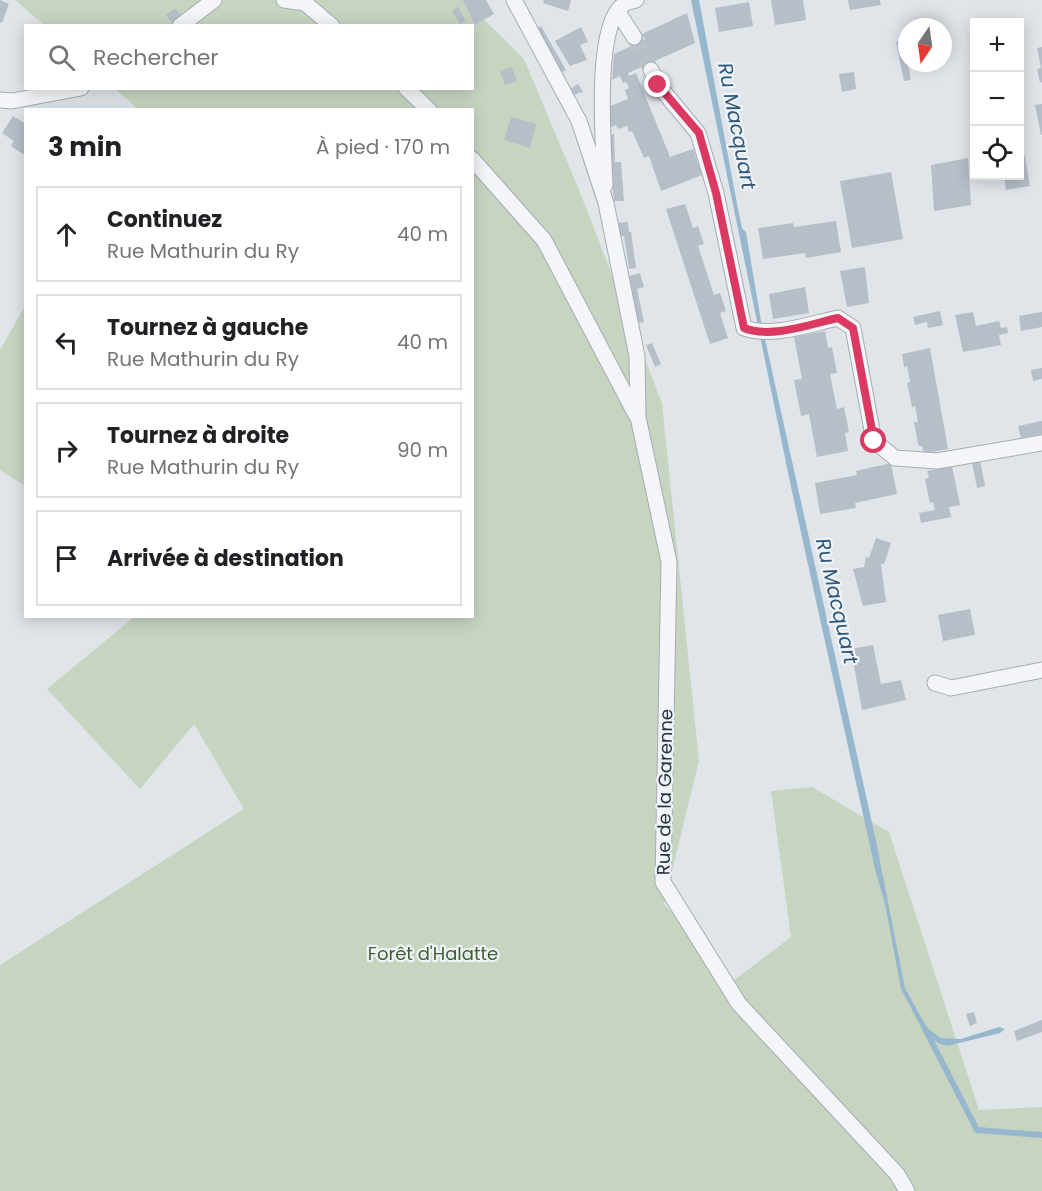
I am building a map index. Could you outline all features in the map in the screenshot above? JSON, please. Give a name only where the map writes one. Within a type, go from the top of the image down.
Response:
[{"type":"street","points":[[183,24],[214,0]]},
{"type":"street","points":[[284,0],[305,3],[330,24]]},
{"type":"street","points":[[514,0],[579,121],[606,203],[637,356],[638,417]]},
{"type":"street","points":[[606,203],[602,107],[604,58],[609,26],[622,5],[636,0]]},
{"type":"street","points":[[618,12],[634,37]]},
{"type":"street","points":[[651,70],[658,85],[699,133],[716,193],[744,328],[751,331],[776,331],[838,318],[853,328],[874,441],[896,458],[937,461],[1042,443]]},
{"type":"street","points":[[0,100],[12,101],[70,90]]},
{"type":"street","points":[[408,90],[427,108]]},
{"type":"street","points":[[474,161],[544,240],[638,417]]},
{"type":"street","name":"Rue de la Garenne","points":[[638,417],[669,561],[663,882],[739,1004],[897,1174],[907,1191]]},
{"type":"street","points":[[935,683],[951,688],[1042,670]]},
{"type":"green space","name":"Forêt d'Halatte","points":[[15,0],[464,0],[524,59],[579,190],[662,403],[699,761],[664,904],[733,981],[791,937],[771,791],[812,787],[889,832],[979,1110],[1042,1107],[1042,1191],[0,1191],[0,965],[244,809],[194,724],[140,789],[47,689],[133,618],[474,618],[474,108],[137,108],[116,90],[474,90],[474,24],[43,24]]},
{"type":"green space","points":[[24,308],[24,485],[0,470],[0,350]]},
{"type":"water","points":[[691,0],[699,0],[737,204],[742,228],[746,232],[761,321],[876,841],[905,988],[927,1028],[941,1038],[961,1039],[999,1027],[1005,1029],[1000,1033],[947,1046],[938,1043],[923,1031],[901,989],[885,904],[875,869],[791,487]]},
{"type":"building","points":[[0,0],[9,4],[2,23],[0,22]]},
{"type":"building","points":[[463,0],[486,0],[494,14],[475,25]]},
{"type":"building","points":[[544,0],[571,0],[568,11],[543,3]]},
{"type":"building","points":[[771,0],[803,0],[806,20],[775,25]]},
{"type":"building","points":[[848,0],[880,0],[881,5],[850,10]]},
{"type":"building","points":[[749,2],[753,26],[719,32],[715,8]]},
{"type":"building","points":[[458,7],[466,21],[460,24],[452,11]]},
{"type":"building","points":[[175,8],[181,15],[171,22],[166,15]]},
{"type":"building","points":[[687,13],[695,43],[628,73],[629,76],[636,73],[670,157],[693,149],[702,175],[661,191],[649,156],[644,158],[632,131],[629,132],[627,126],[618,129],[616,125],[607,129],[608,107],[628,99],[625,90],[629,88],[626,82],[623,83],[620,76],[612,80],[614,54],[645,40],[642,34]]},
{"type":"building","points":[[541,26],[566,70],[560,73],[535,29]]},
{"type":"building","points":[[581,27],[588,42],[580,45],[587,60],[570,66],[555,41]]},
{"type":"building","points":[[1042,47],[1042,82],[1040,83],[1037,69],[1041,68],[1037,48]]},
{"type":"building","points":[[512,67],[517,81],[505,85],[500,71]]},
{"type":"building","points":[[854,72],[856,89],[842,92],[839,74]]},
{"type":"building","points":[[902,72],[910,72],[911,80],[904,81]]},
{"type":"building","points":[[578,84],[583,92],[573,95],[570,89]]},
{"type":"building","points":[[1042,104],[1042,135],[1041,135],[1035,105]]},
{"type":"building","points":[[13,116],[24,123],[24,155],[11,146],[14,141],[2,133]]},
{"type":"building","points":[[511,117],[536,124],[530,148],[504,140]]},
{"type":"building","points":[[614,134],[615,162],[621,162],[624,201],[614,201],[607,135]]},
{"type":"building","points":[[1024,156],[1030,186],[1006,190],[1005,180],[1024,180]]},
{"type":"building","points":[[968,158],[971,205],[934,211],[931,165]]},
{"type":"building","points":[[891,172],[903,239],[852,248],[840,181]]},
{"type":"building","points":[[685,204],[693,228],[698,226],[704,244],[698,246],[714,295],[720,293],[726,311],[720,313],[728,338],[710,344],[666,209]]},
{"type":"building","points":[[836,221],[841,252],[806,258],[805,253],[763,259],[758,228],[793,223],[794,227]]},
{"type":"building","points":[[628,222],[636,268],[629,269],[624,236],[616,237],[615,223]]},
{"type":"building","points":[[865,267],[869,303],[847,307],[840,271]]},
{"type":"building","points":[[640,273],[644,287],[637,289],[644,322],[638,323],[626,277]]},
{"type":"building","points":[[805,287],[809,313],[773,319],[769,294]]},
{"type":"building","points":[[940,311],[943,325],[928,328],[927,322],[915,325],[913,317]]},
{"type":"building","points":[[973,312],[976,326],[999,321],[1001,328],[1007,327],[1008,333],[999,335],[1001,345],[963,352],[955,315]]},
{"type":"building","points":[[1042,312],[1042,327],[1021,331],[1019,316]]},
{"type":"building","points":[[825,331],[828,348],[832,347],[837,373],[830,374],[837,409],[844,407],[849,432],[845,433],[848,451],[817,457],[809,414],[801,416],[794,380],[802,379],[794,337]]},
{"type":"building","points":[[652,343],[661,364],[655,367],[646,345]]},
{"type":"building","points":[[930,348],[948,449],[924,454],[922,446],[918,443],[914,422],[918,422],[915,406],[912,407],[907,383],[910,382],[907,366],[904,367],[902,354]]},
{"type":"building","points":[[1042,368],[1042,379],[1033,381],[1031,370]]},
{"type":"building","points":[[1042,421],[1042,434],[1021,438],[1018,426]]},
{"type":"building","points":[[980,460],[985,486],[977,488],[972,462]]},
{"type":"building","points":[[891,463],[897,494],[855,503],[856,508],[820,514],[815,483],[857,475],[856,471]]},
{"type":"building","points":[[952,466],[960,505],[949,507],[951,517],[921,523],[919,513],[935,510],[933,502],[930,503],[929,499],[925,479],[929,478],[927,471]]},
{"type":"building","points":[[876,538],[891,543],[884,564],[881,564],[886,602],[863,606],[853,569],[864,567],[866,557],[869,558]]},
{"type":"building","points":[[970,609],[975,635],[943,641],[938,615]]},
{"type":"building","points":[[873,645],[881,684],[901,680],[906,700],[862,710],[851,649]]},
{"type":"building","points":[[974,1012],[977,1023],[970,1026],[966,1014]]},
{"type":"building","points":[[1042,1020],[1042,1032],[1017,1041],[1014,1031]]},
{"type":"waterway","name":"Ru Macquart","points":[[925,1029],[977,1130],[1042,1135]]},
{"type":"tunnel","points":[[634,37],[651,70]]},
{"type":"route","points":[[658,85],[699,133],[716,193],[744,328],[751,331],[776,331],[838,318],[853,328],[874,441]]}]
